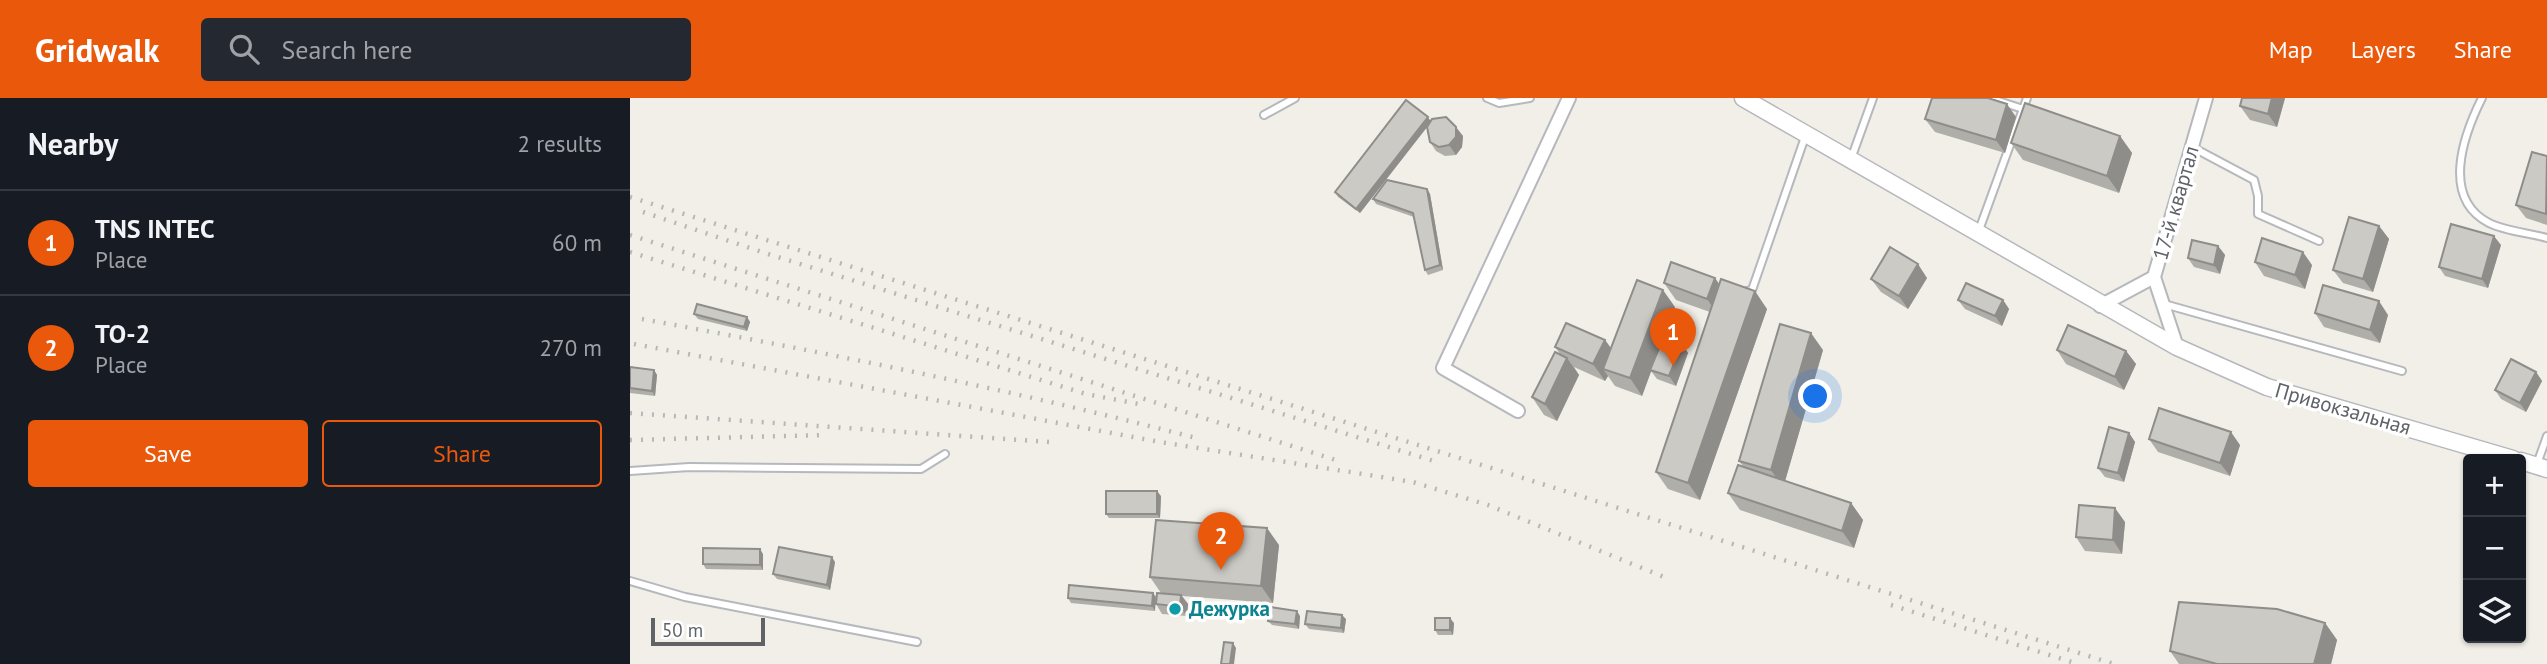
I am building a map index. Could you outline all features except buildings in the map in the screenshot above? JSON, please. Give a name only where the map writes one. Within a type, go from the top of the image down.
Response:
[{"type":"street","points":[[1518,411],[1443,368],[1569,98]]},
{"type":"street","name":"Привокзальная","points":[[1743,98],[2100,306],[2177,347],[2267,387],[2496,454]]},
{"type":"street","name":"17-й квартал","points":[[2177,347],[2154,277],[2206,98]]},
{"type":"street","points":[[2100,306],[2154,277]]},
{"type":"lane","points":[[1264,115],[1295,98]]},
{"type":"lane","points":[[1486,98],[1499,103],[1530,98]]},
{"type":"lane","points":[[1850,160],[1872,98]]},
{"type":"lane","points":[[1989,98],[2023,109]]},
{"type":"lane","points":[[1978,235],[2027,98]]},
{"type":"lane","points":[[2482,98],[2467,129],[2459,176],[2466,205],[2490,223],[2547,238]]},
{"type":"lane","points":[[1736,291],[1752,289],[1806,135]]},
{"type":"lane","points":[[2192,148],[2253,180],[2258,196],[2258,214],[2319,241]]},
{"type":"lane","points":[[2162,303],[2402,371]]},
{"type":"lane","points":[[2535,466],[2547,436]]},
{"type":"lane","points":[[630,471],[689,467],[921,469],[945,454]]},
{"type":"lane","points":[[630,581],[685,597],[917,642]]},
{"type":"railway","points":[[630,197],[2114,664]]},
{"type":"railway","points":[[643,212],[765,253],[1437,462]]},
{"type":"railway","points":[[630,235],[1342,462]]},
{"type":"railway","points":[[630,252],[1086,394],[1139,404]]},
{"type":"railway","points":[[642,319],[920,373],[1196,438]]},
{"type":"railway","points":[[634,344],[1160,442],[1413,482],[1488,505],[1664,577]]},
{"type":"railway","points":[[630,413],[1049,442]]},
{"type":"railway","points":[[630,440],[824,435]]},
{"type":"railway","points":[[1891,605],[2078,664]]},
{"type":"place","name":"TNS INTEC","points":[[1673,366]]},
{"type":"place","name":"ТО-2","points":[[1221,570]]},
{"type":"place","name":"Дежурка","points":[[1175,609]]}]
